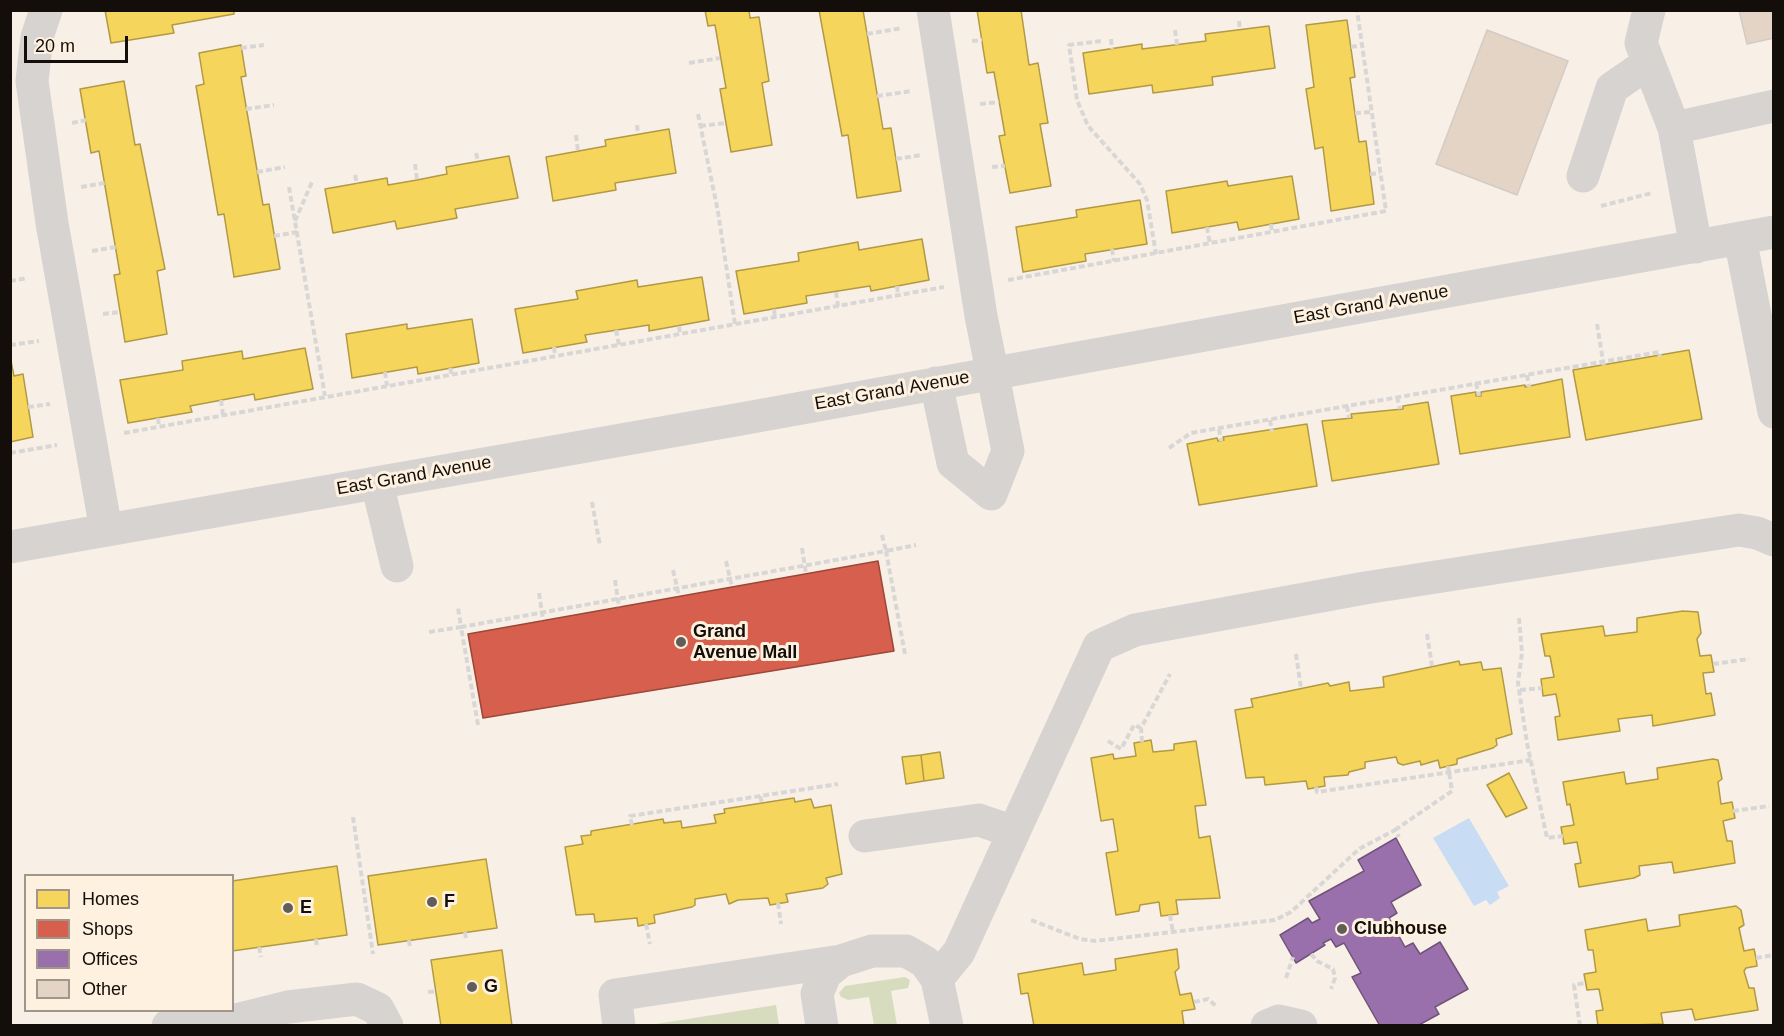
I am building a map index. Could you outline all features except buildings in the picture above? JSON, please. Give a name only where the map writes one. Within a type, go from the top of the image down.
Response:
[{"type":"street","points":[[46,10],[37,37],[32,81],[52,223],[106,530]]},
{"type":"street","points":[[933,10],[981,316],[1008,451],[991,494],[953,463],[936,383]]},
{"type":"street","points":[[1648,10],[1641,43],[1647,64],[1674,129],[1696,247]]},
{"type":"street","points":[[1583,176],[1612,88],[1647,64]]},
{"type":"street","points":[[1674,129],[1773,106]]},
{"type":"street","name":"East Grand Avenue","points":[[10,547],[1773,232]]},
{"type":"street","points":[[1740,238],[1773,412]]},
{"type":"street","points":[[378,483],[397,566]]},
{"type":"street","points":[[937,979],[959,952],[1099,646],[1135,630],[1365,588],[1739,530],[1757,533],[1773,540]]},
{"type":"street","points":[[865,836],[979,820],[1014,832]]},
{"type":"street","points":[[619,1026],[615,995],[841,961],[872,951],[906,951],[925,962],[937,979],[947,1026]]},
{"type":"street","points":[[822,1026],[817,994],[819,983],[825,974],[841,961]]},
{"type":"street","points":[[168,1026],[235,1023],[288,1007],[357,999],[378,1009],[387,1026]]},
{"type":"street","points":[[1267,1026],[1279,1021],[1301,1026]]},
{"type":"path","points":[[999,282],[1053,270],[1156,254],[1386,212],[1357,10]]},
{"type":"path","points":[[1239,21],[1240,30]]},
{"type":"path","points":[[867,34],[904,28]]},
{"type":"path","points":[[1175,30],[1177,45]]},
{"type":"path","points":[[1111,39],[1112,49]]},
{"type":"path","points":[[1101,40],[1069,45],[1077,100],[1088,126],[1140,184],[1147,200],[1156,254]]},
{"type":"path","points":[[241,48],[264,45]]},
{"type":"path","points":[[1351,46],[1362,45]]},
{"type":"path","points":[[689,63],[720,58]]},
{"type":"path","points":[[877,96],[915,90]]},
{"type":"path","points":[[246,109],[274,105]]},
{"type":"path","points":[[1355,113],[1372,112]]},
{"type":"path","points":[[698,114],[718,212],[735,324]]},
{"type":"path","points":[[700,126],[726,123]]},
{"type":"path","points":[[637,125],[638,134]]},
{"type":"path","points":[[576,135],[578,151]]},
{"type":"path","points":[[476,153],[478,161]]},
{"type":"path","points":[[896,159],[927,155]]},
{"type":"path","points":[[415,164],[417,180]]},
{"type":"path","points":[[257,172],[285,167]]},
{"type":"path","points":[[1370,174],[1380,173]]},
{"type":"path","points":[[355,175],[357,184]]},
{"type":"path","points":[[295,221],[312,182]]},
{"type":"path","points":[[78,188],[105,183]]},
{"type":"path","points":[[289,187],[325,396]]},
{"type":"path","points":[[1600,206],[1657,191]]},
{"type":"path","points":[[1271,224],[1272,232]]},
{"type":"path","points":[[1207,227],[1210,244]]},
{"type":"path","points":[[274,236],[297,232]]},
{"type":"path","points":[[88,251],[116,247]]},
{"type":"path","points":[[1112,249],[1114,261]]},
{"type":"path","points":[[10,281],[34,277]]},
{"type":"path","points":[[897,286],[898,295]]},
{"type":"path","points":[[122,434],[950,286]]},
{"type":"path","points":[[836,292],[838,306]]},
{"type":"path","points":[[774,309],[775,317]]},
{"type":"path","points":[[1596,324],[1603,364]]},
{"type":"path","points":[[679,326],[680,334]]},
{"type":"path","points":[[616,330],[619,345]]},
{"type":"path","points":[[10,345],[46,340]]},
{"type":"path","points":[[554,347],[555,356]]},
{"type":"path","points":[[1169,448],[1186,435],[1476,383],[1603,364],[1659,352],[1660,357]]},
{"type":"path","points":[[450,368],[452,375]]},
{"type":"path","points":[[385,372],[387,386]]},
{"type":"path","points":[[1527,375],[1529,387]]},
{"type":"path","points":[[1476,383],[1479,396]]},
{"type":"path","points":[[1397,397],[1400,409]]},
{"type":"path","points":[[221,400],[223,415]]},
{"type":"path","points":[[28,407],[57,403]]},
{"type":"path","points":[[1347,406],[1349,418]]},
{"type":"path","points":[[158,418],[159,427]]},
{"type":"path","points":[[1270,420],[1272,432]]},
{"type":"path","points":[[1219,429],[1221,441]]},
{"type":"path","points":[[10,453],[64,444]]},
{"type":"path","points":[[592,502],[600,546]]},
{"type":"path","points":[[882,535],[905,654]]},
{"type":"path","points":[[429,632],[916,545]]},
{"type":"path","points":[[802,548],[806,574]]},
{"type":"path","points":[[726,561],[732,587]]},
{"type":"path","points":[[673,570],[679,596]]},
{"type":"path","points":[[615,580],[619,607]]},
{"type":"path","points":[[539,593],[543,620]]},
{"type":"path","points":[[458,608],[478,725]]},
{"type":"path","points":[[1519,618],[1522,644],[1520,690],[1531,760],[1547,838],[1563,836]]},
{"type":"path","points":[[1427,634],[1432,666]]},
{"type":"path","points":[[1296,654],[1301,687]]},
{"type":"path","points":[[1713,664],[1749,659]]},
{"type":"path","points":[[1142,742],[1142,729],[1170,674]]},
{"type":"path","points":[[1520,690],[1542,688]]},
{"type":"path","points":[[1108,741],[1121,749],[1134,725],[1142,729]]},
{"type":"path","points":[[1316,787],[1317,792],[1448,769],[1531,760]]},
{"type":"path","points":[[1031,920],[1080,939],[1095,941],[1173,933],[1284,917],[1359,849],[1395,830],[1452,791],[1448,769]]},
{"type":"path","points":[[632,825],[630,816],[838,784]]},
{"type":"path","points":[[760,796],[762,803]]},
{"type":"path","points":[[1733,810],[1769,806]]},
{"type":"path","points":[[352,817],[373,954]]},
{"type":"path","points":[[1395,830],[1400,837]]},
{"type":"path","points":[[778,903],[781,924]]},
{"type":"path","points":[[1170,915],[1173,933]]},
{"type":"path","points":[[646,924],[650,944]]},
{"type":"path","points":[[465,932],[466,939]]},
{"type":"path","points":[[316,939],[317,948]]},
{"type":"path","points":[[409,940],[410,948]]},
{"type":"path","points":[[260,947],[261,957]]},
{"type":"path","points":[[1311,954],[1314,960],[1333,969],[1335,978],[1331,989]]},
{"type":"path","points":[[1756,958],[1773,955]]},
{"type":"path","points":[[1286,978],[1293,957]]},
{"type":"path","points":[[1580,1026],[1574,985],[1586,983]]},
{"type":"path","points":[[428,992],[438,991]]},
{"type":"path","points":[[1194,1002],[1208,999],[1216,1006]]},
{"type":"green space","points":[[905,977],[910,980],[908,988],[891,991],[897,1025],[874,1025],[869,997],[848,1000],[841,997],[839,993],[845,986]]},
{"type":"green space","points":[[776,1005],[779,1025],[656,1024]]},
{"type":"water","points":[[1469,818],[1509,886],[1497,892],[1500,898],[1490,905],[1486,900],[1474,906],[1433,838]]},
{"type":"place","name":"Grand Avenue Mall","points":[[681,642]]},
{"type":"place","name":"F","points":[[432,902]]},
{"type":"place","name":"E","points":[[288,908]]},
{"type":"place","name":"Clubhouse","points":[[1342,929]]},
{"type":"place","name":"G","points":[[472,987]]}]
